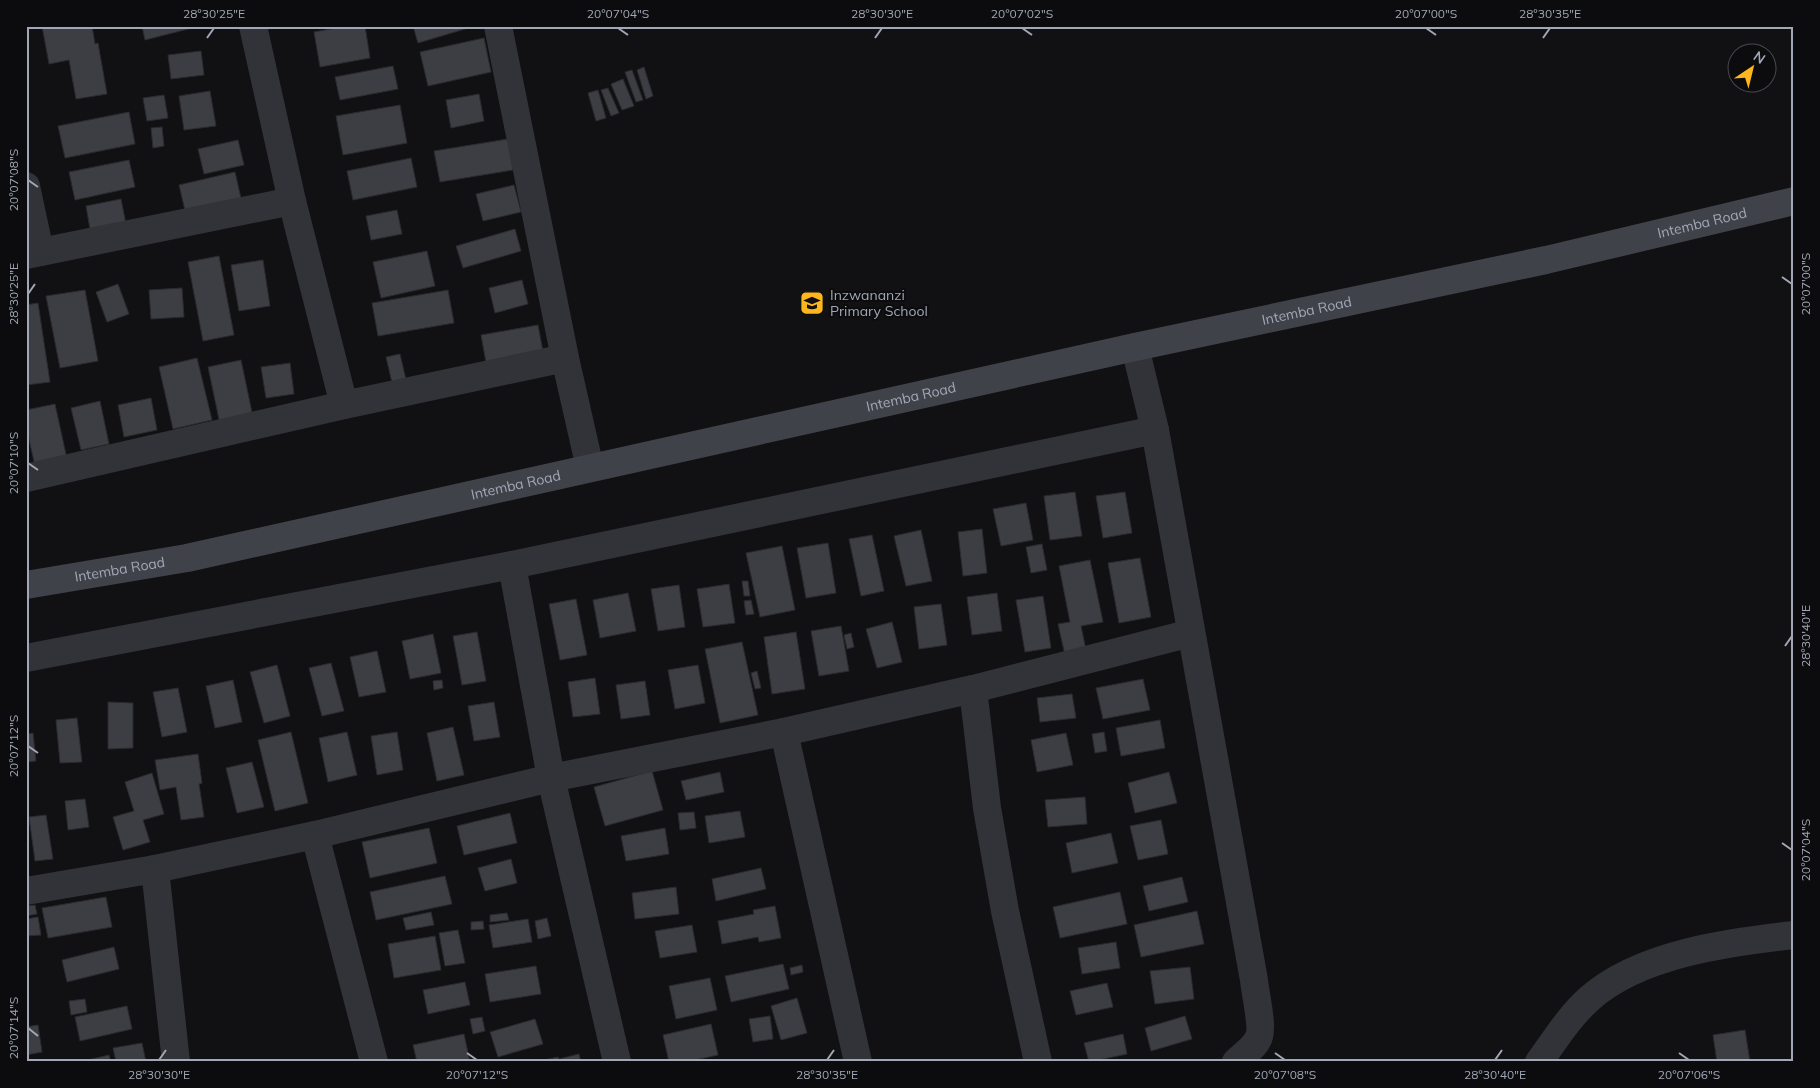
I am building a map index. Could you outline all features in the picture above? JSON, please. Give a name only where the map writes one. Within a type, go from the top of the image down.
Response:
[{"type":"street","points":[[253,26],[292,201],[344,406]]},
{"type":"street","points":[[498,26],[565,358],[590,468]]},
{"type":"street","points":[[26,186],[33,253],[292,201]]},
{"type":"street","name":"Intemba Road","points":[[26,585],[187,558],[1135,347],[1546,260],[1793,202]]},
{"type":"street","points":[[1135,347],[1155,430],[1254,980],[1260,1029],[1259,1038],[1250,1050],[1236,1062]]},
{"type":"street","points":[[26,478],[565,358]]},
{"type":"street","points":[[26,658],[512,565],[1155,430]]},
{"type":"street","points":[[512,565],[551,778],[617,1062]]},
{"type":"street","points":[[26,891],[155,869],[315,835],[551,778],[784,732],[973,689],[1191,633]]},
{"type":"street","points":[[973,689],[987,808],[1005,911],[1038,1062]]},
{"type":"street","points":[[784,732],[858,1062]]},
{"type":"street","points":[[315,835],[374,1062]]},
{"type":"street","points":[[155,869],[176,1062]]},
{"type":"street","points":[[1539,1062],[1565,1025],[1589,999],[1610,984],[1644,965],[1686,953],[1749,940],[1794,936]]},
{"type":"building","points":[[42,26],[92,26],[95,44],[98,43],[107,94],[76,99],[69,60],[49,64]]},
{"type":"building","points":[[142,26],[200,26],[145,40]]},
{"type":"building","points":[[347,26],[365,26],[370,58],[320,67],[314,32]]},
{"type":"building","points":[[413,26],[475,26],[418,43]]},
{"type":"building","points":[[484,38],[491,72],[428,86],[420,52]]},
{"type":"building","points":[[201,51],[204,75],[171,79],[168,55]]},
{"type":"building","points":[[393,66],[398,89],[340,100],[335,77]]},
{"type":"building","points":[[644,67],[653,96],[646,99],[637,70]]},
{"type":"building","points":[[632,70],[643,100],[636,102],[625,72]]},
{"type":"building","points":[[623,79],[634,106],[622,110],[611,84]]},
{"type":"building","points":[[608,88],[619,113],[611,116],[601,90]]},
{"type":"building","points":[[598,90],[606,118],[596,121],[588,93]]},
{"type":"building","points":[[210,91],[216,126],[184,130],[179,96]]},
{"type":"building","points":[[479,94],[484,121],[451,128],[446,100]]},
{"type":"building","points":[[164,95],[168,118],[147,121],[143,98]]},
{"type":"building","points":[[400,105],[407,143],[343,155],[336,116]]},
{"type":"building","points":[[129,112],[135,144],[65,158],[58,126]]},
{"type":"building","points":[[162,127],[164,146],[153,148],[151,128]]},
{"type":"building","points":[[508,139],[513,170],[440,182],[434,151]]},
{"type":"building","points":[[238,140],[244,165],[204,174],[198,149]]},
{"type":"building","points":[[411,158],[417,187],[353,200],[347,171]]},
{"type":"building","points":[[129,160],[135,187],[75,200],[69,172]]},
{"type":"building","points":[[235,172],[243,207],[187,219],[179,185]]},
{"type":"building","points":[[514,185],[521,212],[483,221],[476,194]]},
{"type":"building","points":[[121,199],[127,229],[91,235],[86,206]]},
{"type":"building","points":[[397,210],[402,234],[371,240],[366,216]]},
{"type":"building","points":[[515,229],[521,251],[463,268],[456,246]]},
{"type":"building","points":[[427,251],[435,286],[381,298],[373,262]]},
{"type":"building","points":[[219,256],[234,335],[203,341],[188,262]]},
{"type":"building","points":[[263,260],[270,306],[239,311],[231,265]]},
{"type":"building","points":[[522,280],[528,304],[495,313],[489,288]]},
{"type":"building","points":[[118,284],[129,314],[107,322],[96,292]]},
{"type":"building","points":[[182,288],[184,317],[151,319],[149,290]]},
{"type":"building","points":[[85,290],[98,361],[60,368],[46,296]]},
{"type":"building","points":[[448,290],[454,323],[378,336],[372,303]]},
{"type":"building","points":[[38,303],[50,382],[26,385],[26,305]]},
{"type":"building","points":[[538,325],[544,357],[487,368],[481,335]]},
{"type":"building","points":[[400,354],[407,384],[393,387],[386,357]]},
{"type":"building","points":[[197,358],[212,420],[173,429],[159,367]]},
{"type":"building","points":[[241,360],[253,417],[220,424],[208,367]]},
{"type":"building","points":[[290,363],[294,394],[266,398],[261,367]]},
{"type":"building","points":[[151,398],[157,430],[124,437],[118,405]]},
{"type":"building","points":[[100,401],[109,444],[81,450],[71,408]]},
{"type":"building","points":[[55,404],[67,459],[35,466],[26,426],[26,410]]},
{"type":"building","points":[[1075,492],[1082,536],[1050,540],[1044,496]]},
{"type":"building","points":[[1125,492],[1132,533],[1103,538],[1096,496]]},
{"type":"building","points":[[1026,503],[1033,540],[1001,546],[993,509]]},
{"type":"building","points":[[982,529],[987,573],[963,576],[958,532]]},
{"type":"building","points":[[921,530],[932,581],[906,586],[894,536]]},
{"type":"building","points":[[872,535],[884,591],[861,596],[849,539]]},
{"type":"building","points":[[828,543],[836,593],[806,598],[797,548]]},
{"type":"building","points":[[1042,544],[1047,570],[1031,573],[1026,547]]},
{"type":"building","points":[[782,546],[795,610],[760,617],[746,553]]},
{"type":"building","points":[[1140,558],[1151,617],[1119,623],[1108,563]]},
{"type":"building","points":[[1090,560],[1103,622],[1081,626],[1086,650],[1065,655],[1058,624],[1070,622],[1059,566]]},
{"type":"building","points":[[742,581],[748,581],[750,596],[744,596]]},
{"type":"building","points":[[729,584],[735,623],[703,627],[697,589]]},
{"type":"building","points":[[679,585],[685,627],[658,631],[651,589]]},
{"type":"building","points":[[628,593],[636,631],[600,638],[593,600]]},
{"type":"building","points":[[997,593],[1002,631],[972,635],[967,597]]},
{"type":"building","points":[[1043,596],[1051,648],[1025,652],[1016,600]]},
{"type":"building","points":[[576,599],[587,655],[560,660],[549,604]]},
{"type":"building","points":[[751,600],[754,614],[746,615],[744,601]]},
{"type":"building","points":[[941,604],[947,645],[919,649],[914,607]]},
{"type":"building","points":[[892,622],[902,662],[877,668],[866,629]]},
{"type":"building","points":[[841,626],[849,671],[819,676],[811,631]]},
{"type":"building","points":[[477,632],[486,681],[462,685],[453,636]]},
{"type":"building","points":[[796,632],[805,689],[772,694],[764,637]]},
{"type":"building","points":[[851,633],[854,647],[847,649],[844,635]]},
{"type":"building","points":[[433,634],[441,673],[410,679],[402,641]]},
{"type":"building","points":[[742,642],[758,715],[720,723],[705,649]]},
{"type":"building","points":[[377,651],[386,692],[359,697],[350,657]]},
{"type":"building","points":[[331,663],[344,711],[322,716],[309,668]]},
{"type":"building","points":[[277,665],[290,716],[264,723],[250,672]]},
{"type":"building","points":[[698,665],[705,703],[675,709],[668,670]]},
{"type":"building","points":[[757,671],[761,688],[755,689],[751,673]]},
{"type":"building","points":[[595,678],[600,714],[573,717],[568,682]]},
{"type":"building","points":[[1143,679],[1150,710],[1103,719],[1096,688]]},
{"type":"building","points":[[233,680],[242,722],[215,728],[206,686]]},
{"type":"building","points":[[442,680],[443,688],[434,690],[433,681]]},
{"type":"building","points":[[645,681],[650,715],[621,719],[616,685]]},
{"type":"building","points":[[178,688],[187,732],[162,737],[153,692]]},
{"type":"building","points":[[1072,694],[1076,718],[1040,722],[1037,698]]},
{"type":"building","points":[[108,702],[133,703],[133,748],[108,749]]},
{"type":"building","points":[[494,702],[500,737],[474,741],[468,706]]},
{"type":"building","points":[[77,718],[82,762],[60,763],[56,720]]},
{"type":"building","points":[[1160,720],[1165,748],[1121,756],[1116,728]]},
{"type":"building","points":[[453,727],[464,775],[437,781],[427,733]]},
{"type":"building","points":[[291,732],[308,803],[275,811],[258,740]]},
{"type":"building","points":[[347,732],[357,775],[328,782],[319,738]]},
{"type":"building","points":[[397,732],[403,770],[377,775],[371,736]]},
{"type":"building","points":[[1104,732],[1107,751],[1095,753],[1092,734]]},
{"type":"building","points":[[33,733],[36,761],[26,762],[26,734]]},
{"type":"building","points":[[1066,733],[1073,765],[1037,772],[1031,740]]},
{"type":"building","points":[[198,754],[202,783],[199,784],[204,817],[181,820],[176,787],[160,790],[155,760]]},
{"type":"building","points":[[252,762],[264,807],[237,813],[226,768]]},
{"type":"building","points":[[652,771],[663,810],[605,826],[594,787]]},
{"type":"building","points":[[720,772],[724,792],[686,800],[681,781]]},
{"type":"building","points":[[1169,772],[1177,803],[1135,813],[1128,783]]},
{"type":"building","points":[[152,773],[164,814],[143,820],[150,842],[123,850],[113,817],[134,811],[125,782]]},
{"type":"building","points":[[1085,797],[1087,824],[1048,827],[1045,800]]},
{"type":"building","points":[[85,799],[89,827],[68,830],[65,801]]},
{"type":"building","points":[[740,811],[745,837],[709,843],[705,816]]},
{"type":"building","points":[[694,812],[696,828],[680,830],[678,813]]},
{"type":"building","points":[[510,813],[517,843],[464,855],[457,826]]},
{"type":"building","points":[[46,815],[53,859],[35,861],[29,817]]},
{"type":"building","points":[[1161,820],[1168,854],[1138,860],[1130,826]]},
{"type":"building","points":[[429,828],[437,863],[370,878],[362,842]]},
{"type":"building","points":[[665,828],[669,854],[626,861],[621,836]]},
{"type":"building","points":[[1111,833],[1118,863],[1072,873],[1066,843]]},
{"type":"building","points":[[511,859],[517,883],[485,891],[478,868]]},
{"type":"building","points":[[761,868],[766,889],[716,901],[712,879]]},
{"type":"building","points":[[445,876],[452,904],[376,920],[370,892]]},
{"type":"building","points":[[1182,877],[1188,902],[1149,911],[1143,886]]},
{"type":"building","points":[[676,887],[679,914],[635,919],[632,893]]},
{"type":"building","points":[[1120,892],[1127,924],[1060,938],[1053,907]]},
{"type":"building","points":[[106,897],[112,927],[48,938],[42,908]]},
{"type":"building","points":[[35,905],[37,914],[26,916],[26,906]]},
{"type":"building","points":[[775,906],[781,938],[759,942],[758,937],[722,944],[718,921],[754,914],[753,910]]},
{"type":"building","points":[[1197,911],[1204,944],[1141,957],[1134,925]]},
{"type":"building","points":[[431,912],[434,925],[406,930],[403,918]]},
{"type":"building","points":[[507,913],[509,920],[490,922],[490,915]]},
{"type":"building","points":[[38,917],[41,935],[26,936],[26,919]]},
{"type":"building","points":[[547,918],[551,936],[538,939],[535,921]]},
{"type":"building","points":[[528,919],[532,942],[493,948],[489,925]]},
{"type":"building","points":[[483,921],[484,929],[471,930],[471,922]]},
{"type":"building","points":[[692,925],[697,952],[660,958],[655,931]]},
{"type":"building","points":[[458,930],[465,963],[445,966],[439,933]]},
{"type":"building","points":[[435,936],[441,970],[394,978],[388,944]]},
{"type":"building","points":[[1116,942],[1120,968],[1082,974],[1078,948]]},
{"type":"building","points":[[114,947],[119,969],[67,982],[62,960]]},
{"type":"building","points":[[783,964],[789,989],[731,1002],[725,976]]},
{"type":"building","points":[[802,965],[803,972],[791,975],[790,968]]},
{"type":"building","points":[[536,966],[541,994],[490,1002],[485,974]]},
{"type":"building","points":[[1190,967],[1194,999],[1155,1004],[1150,971]]},
{"type":"building","points":[[710,978],[717,1010],[676,1019],[669,986]]},
{"type":"building","points":[[465,982],[470,1005],[428,1014],[423,990]]},
{"type":"building","points":[[1107,983],[1113,1007],[1076,1015],[1070,991]]},
{"type":"building","points":[[797,998],[807,1033],[781,1040],[771,1006]]},
{"type":"building","points":[[85,999],[87,1012],[71,1015],[69,1001]]},
{"type":"building","points":[[127,1006],[132,1029],[80,1041],[75,1017]]},
{"type":"building","points":[[770,1016],[773,1039],[753,1042],[749,1019]]},
{"type":"building","points":[[1185,1016],[1192,1039],[1151,1051],[1145,1028]]},
{"type":"building","points":[[482,1017],[485,1031],[473,1034],[470,1019]]},
{"type":"building","points":[[535,1019],[543,1044],[498,1057],[490,1032]]},
{"type":"building","points":[[711,1024],[718,1055],[686,1062],[669,1062],[663,1035]]},
{"type":"building","points":[[38,1025],[42,1052],[26,1055],[26,1027]]},
{"type":"building","points":[[1745,1030],[1750,1062],[1717,1062],[1713,1035]]},
{"type":"building","points":[[464,1034],[470,1062],[417,1062],[413,1045]]},
{"type":"building","points":[[1123,1034],[1127,1054],[1089,1062],[1084,1043]]},
{"type":"building","points":[[142,1043],[146,1062],[116,1062],[113,1048]]},
{"type":"building","points":[[579,1054],[581,1062],[535,1062],[558,1057],[559,1059]]},
{"type":"building","points":[[109,1055],[111,1062],[79,1062]]},
{"type":"place","name":"Inzwananzi Primary School","points":[[812,303]]}]
